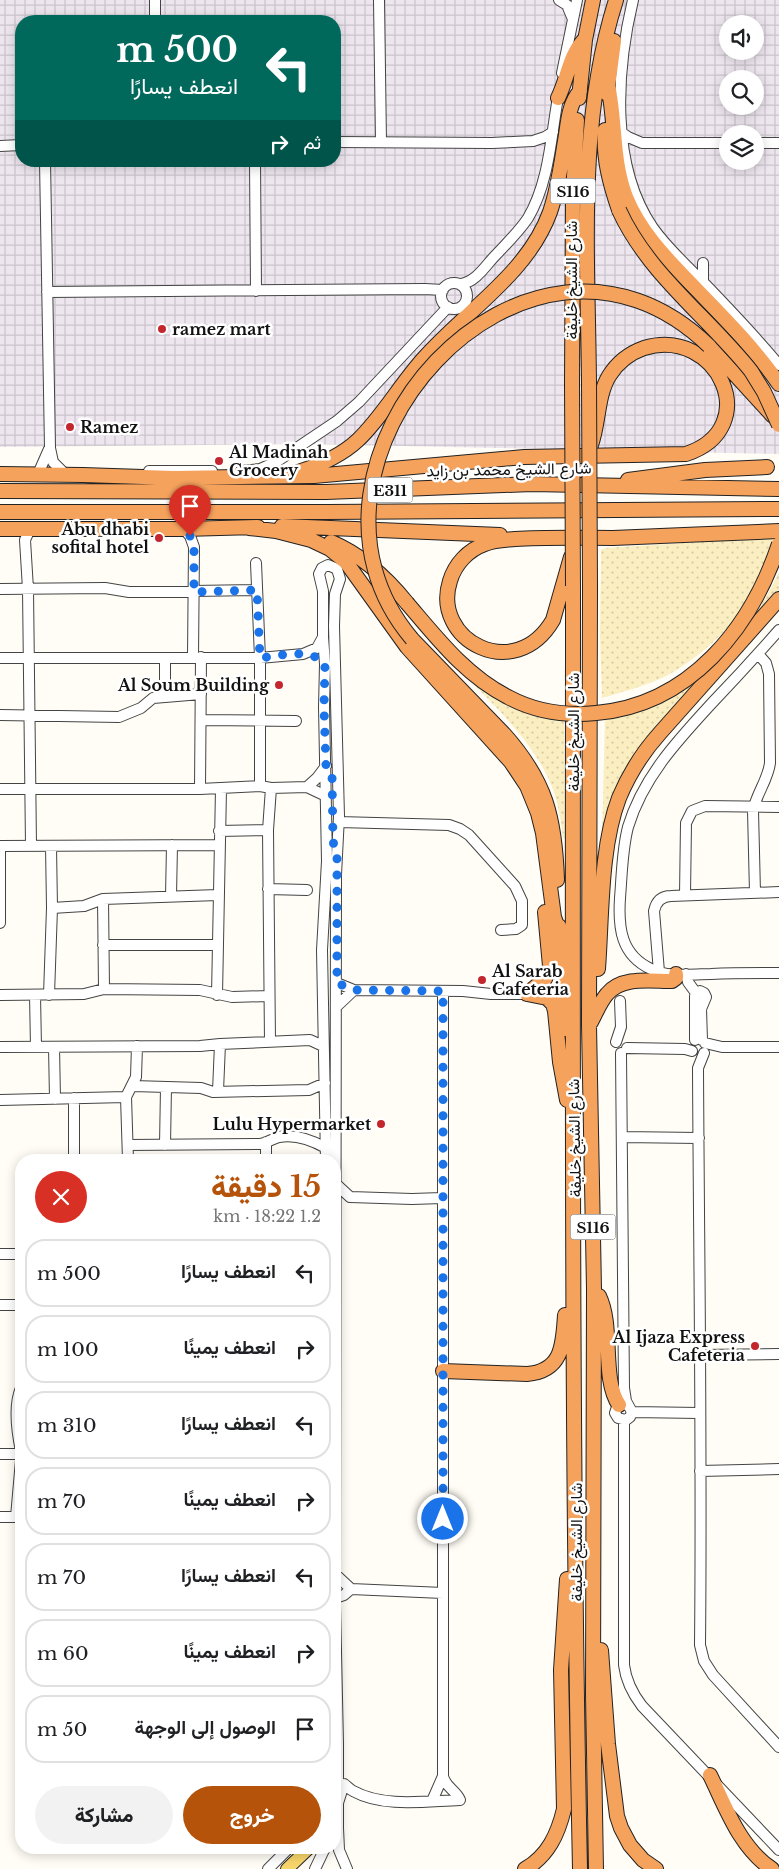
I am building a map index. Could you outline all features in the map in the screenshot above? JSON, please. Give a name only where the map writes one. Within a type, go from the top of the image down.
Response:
[{"type":"highway","name":"شارع الشيخ خليفة","points":[[580,1869],[574,1441],[573,1047],[568,585],[573,550],[574,165],[585,40],[593,0]]},
{"type":"highway","name":"شارع الشيخ خليفة","points":[[596,1869],[593,1630],[594,1289],[589,1025],[590,586],[588,196],[589,148],[596,87],[614,4]]},
{"type":"highway","points":[[614,4],[615,32],[608,85],[604,139],[613,193],[619,210],[642,250],[751,372],[764,392],[779,423]]},
{"type":"highway","points":[[558,98],[567,79],[573,56],[585,40]]},
{"type":"highway","points":[[608,85],[617,162],[626,196],[640,224],[662,254],[746,341],[779,384]]},
{"type":"highway","points":[[282,476],[315,467],[330,460],[357,440],[444,336],[504,280],[526,256],[540,234],[550,212],[557,189],[572,104],[580,91]]},
{"type":"highway","points":[[573,1047],[564,1023],[554,836],[548,806],[538,782],[515,746],[412,639],[396,618],[378,582],[369,543],[369,504],[377,465],[394,422],[417,385],[446,352],[473,328],[503,310],[529,299],[570,292],[612,294],[652,306],[688,327],[709,346],[779,423]]},
{"type":"highway","points":[[0,474],[83,474],[173,478],[330,475],[432,464],[524,457],[686,454],[705,445],[714,438],[724,419],[727,403],[725,387],[711,365],[701,356],[690,350],[664,345],[638,350],[617,366],[603,388],[596,427],[589,450]]},
{"type":"highway","points":[[620,456],[773,467]]},
{"type":"highway","points":[[601,485],[675,473],[773,467]]},
{"type":"highway","name":"شارع الشيخ محمد بن زايد","points":[[0,491],[326,492],[532,484],[779,489]]},
{"type":"highway","name":"E311","points":[[0,512],[779,509]]},
{"type":"highway","points":[[256,527],[306,538],[321,544],[338,555],[353,569],[407,646],[517,770],[535,804],[543,833],[555,922],[560,934]]},
{"type":"highway","points":[[256,527],[304,534],[338,545],[361,559],[383,575],[458,661],[486,684],[508,697],[540,710],[562,714],[610,712],[635,707],[665,694],[681,684],[710,659],[749,610],[767,576],[779,544]]},
{"type":"highway","points":[[0,529],[306,527],[531,538],[612,538],[779,531]]},
{"type":"highway","points":[[531,538],[495,541],[484,544],[470,552],[458,564],[452,574],[447,592],[450,612],[458,629],[465,637],[482,649],[503,653],[523,649],[548,630],[568,585]]},
{"type":"highway","points":[[590,1001],[598,978],[607,847],[611,823],[623,788],[639,760],[660,732],[779,598]]},
{"type":"highway","points":[[485,733],[492,747],[522,791],[536,831],[550,962],[549,971],[545,979],[527,994]]},
{"type":"highway","points":[[589,1025],[603,999],[617,986],[629,982],[672,981],[681,974]]},
{"type":"highway","points":[[527,994],[544,996],[551,1000],[554,1007],[561,1072],[566,1098],[572,1114]]},
{"type":"highway","points":[[594,1289],[603,1308],[612,1387],[626,1407]]},
{"type":"highway","points":[[443,1371],[527,1374],[548,1368],[562,1349],[566,1311],[573,1296]]},
{"type":"highway","points":[[525,1869],[534,1864],[546,1852],[560,1826],[564,1809],[561,1670],[568,1558],[569,1456],[574,1441]]},
{"type":"highway","points":[[593,1630],[598,1639],[602,1658],[608,1744],[619,1822],[625,1837],[637,1853],[656,1869]]},
{"type":"highway","points":[[710,1775],[744,1841],[756,1856],[772,1869]]},
{"type":"main road","points":[[287,1869],[302,1854]]},
{"type":"street","points":[[155,0],[155,15]]},
{"type":"street","points":[[379,0],[381,142]]},
{"type":"street","points":[[559,0],[567,5],[572,18]]},
{"type":"street","points":[[461,284],[467,291],[468,297],[466,302],[456,309],[448,307],[442,299],[443,290],[450,283],[461,284],[474,279],[512,240],[528,218],[540,193],[553,132],[572,18],[577,0]]},
{"type":"street","points":[[634,0],[620,96],[625,155],[636,196],[647,219],[662,240],[704,282],[779,365]]},
{"type":"street","points":[[341,142],[492,143],[533,141],[553,132]]},
{"type":"street","points":[[622,133],[642,143],[719,143]]},
{"type":"street","points":[[533,141],[542,147],[548,155]]},
{"type":"street","points":[[625,155],[635,146],[642,143]]},
{"type":"street","points":[[764,143],[779,143]]},
{"type":"street","points":[[0,146],[15,145]]},
{"type":"street","points":[[45,167],[50,448],[53,462],[65,474]]},
{"type":"street","points":[[255,167],[256,291]]},
{"type":"street","points":[[46,292],[443,290]]},
{"type":"street","points":[[83,474],[105,471],[246,471],[260,469],[276,462],[337,420],[359,402],[448,307]]},
{"type":"street","points":[[38,474],[50,448]]},
{"type":"street","points":[[30,529],[25,540],[28,589],[31,846]]},
{"type":"street","points":[[184,529],[194,543],[197,657],[201,694],[200,789]]},
{"type":"street","points":[[256,563],[260,658],[260,786]]},
{"type":"street","points":[[326,1154],[322,950],[327,861],[325,664],[323,591],[319,574],[322,568],[332,565],[338,569],[340,575],[335,594],[334,626],[339,822],[337,852],[337,1154]]},
{"type":"street","points":[[0,589],[105,588],[129,592],[257,590]]},
{"type":"street","points":[[779,630],[677,741],[661,761],[642,793],[628,828],[623,853],[620,928],[626,945],[636,959],[659,972],[681,974],[779,973]]},
{"type":"street","points":[[0,658],[260,658],[303,654],[317,648],[323,637]]},
{"type":"street","points":[[303,654],[317,658],[325,664]]},
{"type":"street","points":[[755,893],[754,807],[769,769],[775,719],[769,670],[766,662],[758,654]]},
{"type":"street","points":[[165,658],[165,697]]},
{"type":"street","points":[[0,716],[119,717],[140,708],[151,699],[201,694]]},
{"type":"street","points":[[201,720],[296,721]]},
{"type":"street","points":[[307,787],[326,766]]},
{"type":"street","points":[[326,766],[332,773],[333,842],[337,852]]},
{"type":"street","points":[[0,790],[221,789],[260,786],[271,788],[307,787],[326,796]]},
{"type":"street","points":[[270,1042],[268,996],[268,830],[271,788]]},
{"type":"street","points":[[217,995],[216,945],[221,789]]},
{"type":"street","points":[[685,895],[686,823],[689,814],[701,806],[779,807]]},
{"type":"street","points":[[339,822],[450,825],[465,832],[512,881],[520,896],[523,906],[522,926],[516,929],[501,930]]},
{"type":"street","points":[[220,831],[268,830]]},
{"type":"street","points":[[171,896],[172,845]]},
{"type":"street","points":[[0,923],[0,846],[219,845]]},
{"type":"street","points":[[49,995],[52,908],[51,846]]},
{"type":"street","points":[[268,889],[306,890]]},
{"type":"street","points":[[659,972],[655,907],[662,897],[779,892]]},
{"type":"street","points":[[52,908],[88,905],[103,899],[218,895]]},
{"type":"street","points":[[103,899],[104,989]]},
{"type":"street","points":[[103,945],[216,945]]},
{"type":"street","points":[[681,974],[696,994],[702,992],[706,997],[701,1012],[702,1046],[698,1068],[700,1645],[704,1661],[713,1675],[779,1747]]},
{"type":"street","points":[[337,983],[354,990],[527,994]]},
{"type":"street","points":[[0,995],[84,994],[104,989],[200,990],[232,997],[268,996]]},
{"type":"street","points":[[336,1007],[354,990]]},
{"type":"street","points":[[341,1794],[344,1784],[354,1792],[393,1801],[460,1800],[446,1783],[443,1776],[443,991]]},
{"type":"street","points":[[35,995],[36,1047]]},
{"type":"street","points":[[620,1001],[622,1046],[624,1397],[628,1419],[624,1420]]},
{"type":"street","points":[[310,1040],[324,1032]]},
{"type":"street","points":[[0,1047],[200,1046],[310,1040],[324,1046]]},
{"type":"street","points":[[218,1092],[220,1044]]},
{"type":"street","points":[[128,1154],[126,1098],[136,1077],[137,1046]]},
{"type":"street","points":[[622,1046],[685,1049],[692,1052]]},
{"type":"street","points":[[698,1068],[691,1046],[779,1047]]},
{"type":"street","points":[[54,1047],[55,1099]]},
{"type":"street","points":[[309,1090],[325,1083]]},
{"type":"street","points":[[133,1086],[202,1088],[213,1092],[309,1090],[326,1096]]},
{"type":"street","points":[[165,1144],[166,1087]]},
{"type":"street","points":[[74,1098],[74,1154]]},
{"type":"street","points":[[0,1100],[126,1098]]},
{"type":"street","points":[[311,1139],[326,1132]]},
{"type":"street","points":[[128,1145],[256,1144],[281,1137],[311,1139],[326,1148]]},
{"type":"street","points":[[622,1137],[699,1138]]},
{"type":"street","points":[[266,1142],[266,1154]]},
{"type":"street","points":[[341,1189],[350,1197],[412,1200],[442,1198]]},
{"type":"street","points":[[341,1207],[350,1197]]},
{"type":"street","points":[[0,1254],[15,1254]]},
{"type":"street","points":[[0,1305],[15,1305]]},
{"type":"street","points":[[699,1355],[779,1354]]},
{"type":"street","points":[[624,1420],[618,1418],[615,1413],[626,1407],[699,1413]]},
{"type":"street","points":[[624,1420],[625,1672],[630,1687],[637,1700],[779,1850]]},
{"type":"street","points":[[0,1454],[15,1453]]},
{"type":"street","points":[[700,1471],[779,1470]]},
{"type":"street","points":[[0,1517],[15,1517]]},
{"type":"street","points":[[341,1580],[351,1589],[443,1593]]},
{"type":"street","points":[[341,1596],[351,1589]]},
{"type":"street","points":[[432,1801],[443,1776]]},
{"type":"street","points":[[268,1869],[283,1854]]},
{"type":"street","points":[[315,1869],[322,1854]]},
{"type":"street","points":[[341,1854],[347,1869]]},
{"type":"shaded area","points":[[0,0],[779,0],[779,454],[305,444],[0,447]]},
{"type":"sand","points":[[775,537],[763,572],[753,592],[733,622],[720,635],[693,658],[664,677],[602,698],[600,635],[601,550],[606,548]]},
{"type":"sand","points":[[779,572],[779,593],[663,723],[602,842],[605,718],[665,700],[705,671],[735,641],[748,624],[760,607]]},
{"type":"sand","points":[[466,676],[564,717],[565,839],[554,792],[538,759],[504,716]]},
{"type":"place","name":"ramez mart","points":[[162,329]]},
{"type":"place","name":"Ramez","points":[[70,427]]},
{"type":"place","name":"Al Madinah Grocery","points":[[219,461]]},
{"type":"place","name":"Abu dhabi sofital hotel","points":[[159,538]]},
{"type":"place","name":"Al Soum Building","points":[[279,685]]},
{"type":"place","name":"Al Sarab Cafeteria","points":[[482,980]]},
{"type":"place","name":"Lulu Hypermarket","points":[[381,1124]]},
{"type":"place","name":"Al Ijaza Express Cafeteria","points":[[755,1346]]},
{"type":"route","points":[[190,536],[194,543],[194,592],[257,590],[260,658],[303,654],[317,658],[325,664],[326,766],[332,773],[333,842],[337,852],[337,983],[354,990],[443,991],[443,1519]]}]
